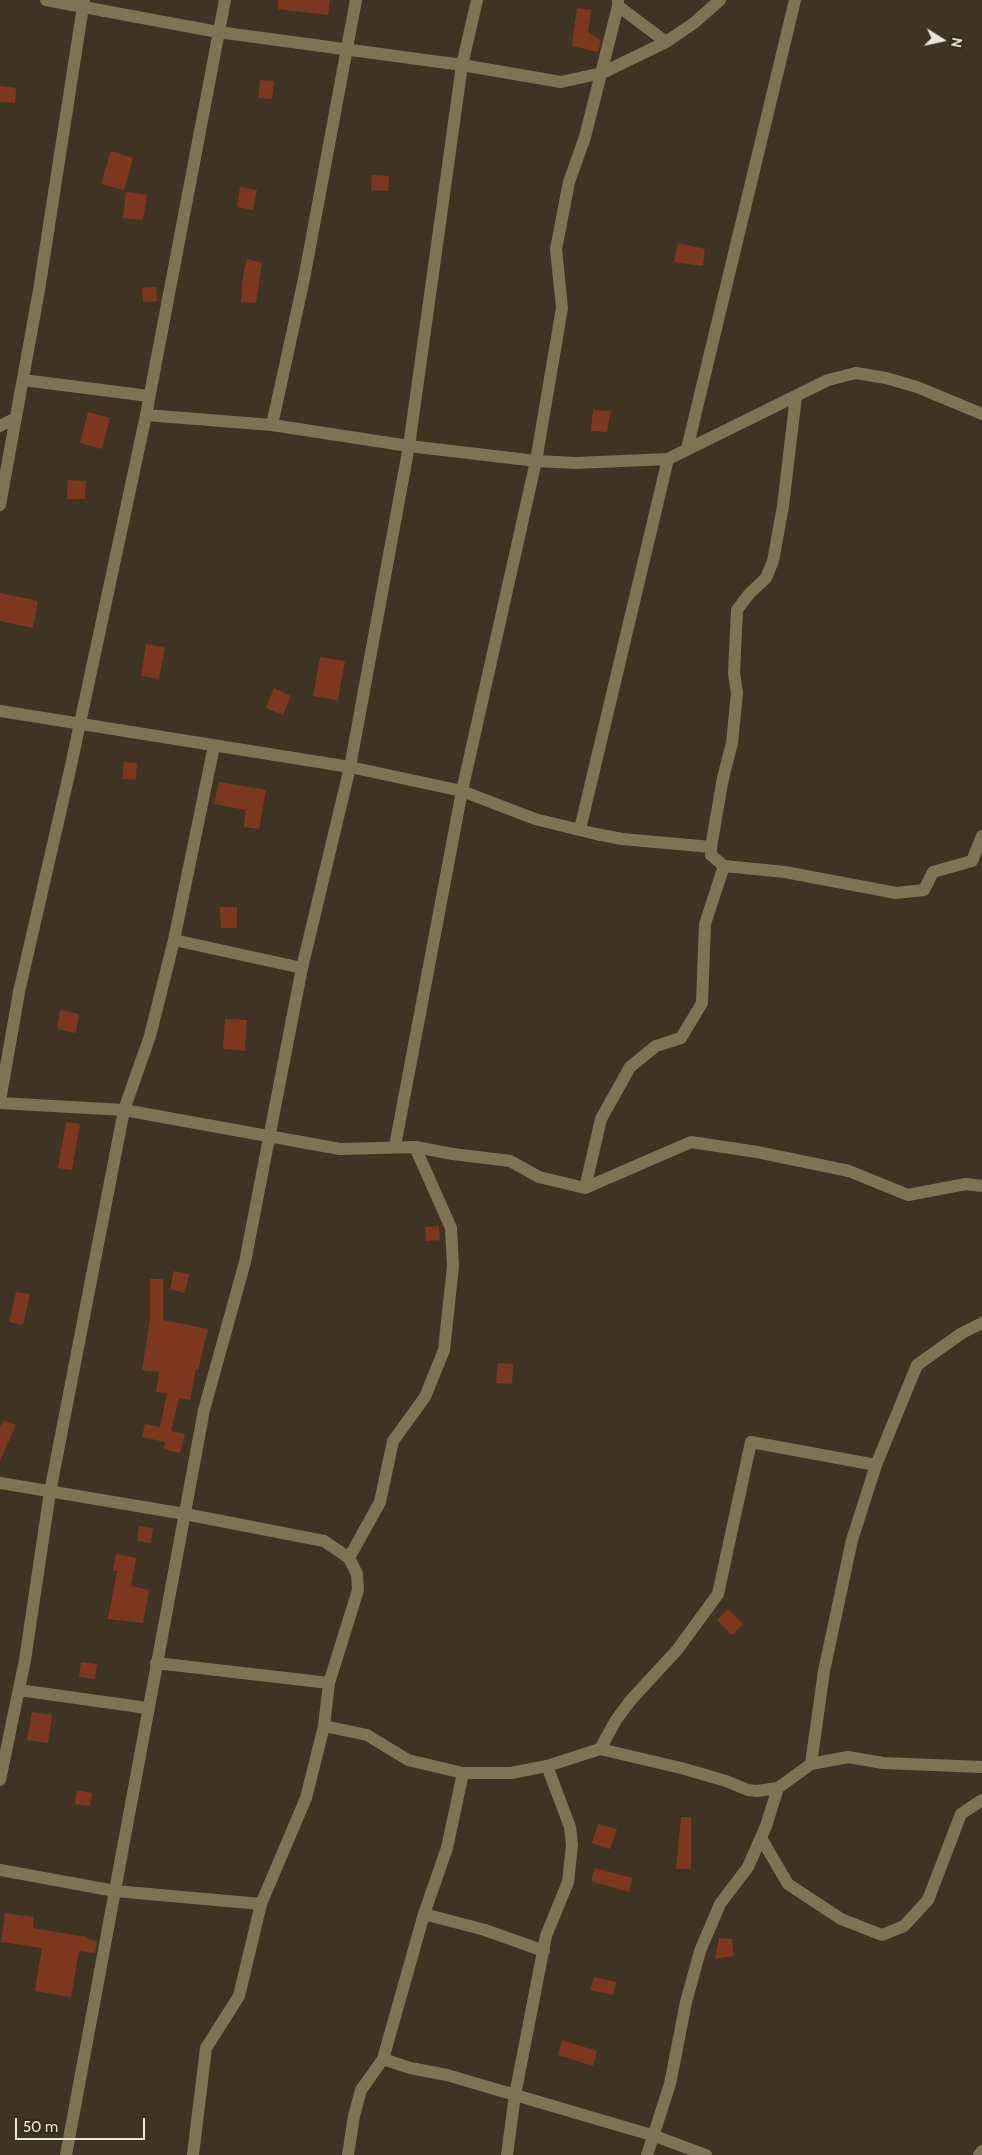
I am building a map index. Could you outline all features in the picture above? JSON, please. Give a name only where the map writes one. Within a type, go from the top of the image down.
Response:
[{"type":"street","points":[[46,0],[84,3],[218,32],[347,51],[462,65],[561,82],[602,73],[666,42],[694,23],[720,0]]},
{"type":"street","points":[[225,0],[146,415],[80,723],[19,992],[0,1102],[124,1110],[340,1149],[395,1146],[415,1147],[510,1161],[539,1178],[585,1188],[691,1142],[757,1152],[848,1171],[908,1195],[966,1184],[982,1186]]},
{"type":"street","points":[[272,425],[304,279],[356,0]]},
{"type":"street","points":[[66,2155],[147,1708],[204,1410],[245,1262],[302,968],[350,767],[409,446],[462,65],[477,0]]},
{"type":"street","points":[[687,450],[795,0]]},
{"type":"street","points":[[0,505],[23,380],[84,3]]},
{"type":"street","points":[[395,1146],[462,792],[536,461],[562,308],[556,250],[569,182],[585,137],[618,3],[666,42]]},
{"type":"street","points":[[146,415],[272,425],[409,446],[536,461],[585,462],[668,459],[828,380],[856,374],[886,378],[917,387],[982,414]]},
{"type":"street","points":[[23,380],[149,396]]},
{"type":"street","points":[[796,396],[783,506],[772,561],[766,578],[749,594],[737,610],[734,673],[737,693],[732,743],[723,778],[711,855],[724,866],[785,872],[896,893],[924,890],[933,872],[972,861],[982,836]]},
{"type":"street","points":[[0,426],[16,418]]},
{"type":"street","points":[[580,830],[668,459]]},
{"type":"street","points":[[0,711],[350,767],[462,792],[535,819],[580,830],[622,839],[711,847]]},
{"type":"street","points":[[0,1780],[5,1734],[19,1690],[50,1492],[124,1110],[150,1036],[174,940],[214,746]]},
{"type":"street","points":[[585,1188],[601,1119],[630,1067],[656,1046],[681,1038],[702,1003],[705,924],[724,866]]},
{"type":"street","points":[[174,940],[302,968]]},
{"type":"street","points":[[349,1558],[380,1502],[394,1441],[425,1397],[444,1350],[453,1266],[451,1228],[415,1147]]},
{"type":"street","points":[[811,1764],[824,1671],[852,1540],[876,1465],[917,1365],[962,1333],[982,1323]]},
{"type":"street","points":[[600,1749],[616,1720],[630,1701],[677,1650],[718,1594],[751,1442],[876,1465]]},
{"type":"street","points":[[0,1483],[185,1514],[324,1541],[349,1558],[357,1574],[358,1590],[329,1683],[324,1726],[306,1798],[261,1904],[239,1996],[206,2048],[193,2155]]},
{"type":"street","points":[[156,1663],[329,1683]]},
{"type":"street","points":[[19,1690],[147,1708]]},
{"type":"street","points":[[324,1726],[367,1735],[408,1760],[463,1773],[511,1773],[547,1766],[600,1749],[681,1768],[726,1781],[748,1790],[778,1788],[811,1764],[848,1757],[883,1763],[982,1767]]},
{"type":"street","points":[[506,2155],[515,2095],[546,1936],[568,1882],[572,1845],[570,1827],[547,1766]]},
{"type":"street","points":[[348,2155],[354,2116],[362,2090],[383,2059],[424,1914],[447,1848],[463,1773]]},
{"type":"street","points":[[647,2155],[655,2136],[670,2084],[686,2002],[700,1951],[720,1904],[748,1867],[761,1838],[778,1788]]},
{"type":"street","points":[[761,1838],[788,1884],[841,1919],[882,1935],[904,1926],[928,1900],[960,1814],[982,1800]]},
{"type":"street","points":[[0,1870],[115,1892],[261,1904]]},
{"type":"street","points":[[424,1914],[485,1930],[544,1951]]},
{"type":"street","points":[[383,2059],[410,2068],[447,2075],[655,2136],[706,2155]]},
{"type":"street","points":[[979,2155],[982,2151]]},
{"type":"building","points":[[278,0],[330,0],[328,15],[278,9]]},
{"type":"building","points":[[577,8],[591,10],[588,32],[601,41],[598,52],[572,46]]},
{"type":"building","points":[[260,80],[274,81],[272,99],[258,98]]},
{"type":"building","points":[[0,86],[16,88],[15,103],[0,102]]},
{"type":"building","points":[[111,151],[133,158],[124,190],[101,184]]},
{"type":"building","points":[[372,175],[389,176],[388,191],[371,190]]},
{"type":"building","points":[[240,187],[257,190],[253,210],[237,207]]},
{"type":"building","points":[[126,192],[147,195],[143,220],[123,218]]},
{"type":"building","points":[[678,243],[705,249],[703,266],[674,262]]},
{"type":"building","points":[[247,259],[262,263],[256,303],[241,302],[243,275]]},
{"type":"building","points":[[156,287],[157,301],[143,302],[142,288]]},
{"type":"building","points":[[593,410],[611,411],[607,432],[591,431]]},
{"type":"building","points":[[88,412],[110,418],[102,449],[80,443]]},
{"type":"building","points":[[68,480],[86,481],[85,499],[67,499]]},
{"type":"building","points":[[0,593],[38,601],[33,628],[0,621]]},
{"type":"building","points":[[146,644],[165,647],[159,679],[141,676]]},
{"type":"building","points":[[320,657],[345,661],[338,700],[313,696]]},
{"type":"building","points":[[274,688],[291,696],[283,715],[266,708]]},
{"type":"building","points":[[124,762],[137,763],[136,780],[122,779]]},
{"type":"building","points":[[219,782],[266,790],[259,829],[244,827],[246,810],[214,804]]},
{"type":"building","points":[[220,907],[237,907],[237,928],[221,928]]},
{"type":"building","points":[[60,1010],[79,1014],[76,1033],[57,1029]]},
{"type":"building","points":[[225,1019],[247,1020],[245,1051],[223,1049]]},
{"type":"building","points":[[66,1122],[80,1124],[72,1170],[58,1168]]},
{"type":"building","points":[[439,1226],[440,1240],[426,1241],[425,1227]]},
{"type":"building","points":[[174,1271],[189,1274],[185,1293],[170,1289]]},
{"type":"building","points":[[150,1279],[163,1279],[163,1320],[208,1329],[198,1370],[196,1369],[190,1400],[179,1398],[171,1431],[185,1434],[180,1453],[164,1449],[165,1442],[142,1437],[145,1424],[160,1427],[167,1393],[156,1392],[159,1372],[142,1370],[150,1319]]},
{"type":"building","points":[[16,1292],[30,1294],[23,1325],[9,1322]]},
{"type":"building","points":[[498,1363],[513,1364],[512,1384],[496,1383]]},
{"type":"building","points":[[4,1420],[16,1425],[0,1461],[0,1427]]},
{"type":"building","points":[[139,1526],[153,1528],[151,1543],[137,1541]]},
{"type":"building","points":[[116,1554],[136,1558],[131,1586],[149,1590],[143,1623],[108,1619],[117,1571],[113,1571]]},
{"type":"building","points":[[728,1609],[743,1624],[732,1635],[717,1620]]},
{"type":"building","points":[[81,1662],[97,1664],[95,1679],[79,1677]]},
{"type":"building","points":[[32,1712],[52,1715],[48,1743],[27,1740]]},
{"type":"building","points":[[77,1790],[92,1793],[90,1806],[75,1804]]},
{"type":"building","points":[[681,1817],[691,1817],[691,1869],[676,1869]]},
{"type":"building","points":[[598,1824],[617,1829],[610,1849],[592,1843]]},
{"type":"building","points":[[595,1868],[632,1878],[629,1892],[591,1881]]},
{"type":"building","points":[[5,1913],[34,1917],[33,1928],[87,1937],[87,1939],[97,1941],[95,1953],[79,1951],[71,1997],[35,1991],[42,1948],[1,1942]]},
{"type":"building","points":[[719,1938],[732,1939],[734,1956],[715,1959]]},
{"type":"building","points":[[594,1977],[616,1982],[613,1995],[590,1990]]},
{"type":"building","points":[[562,2040],[597,2051],[593,2066],[558,2055]]}]
